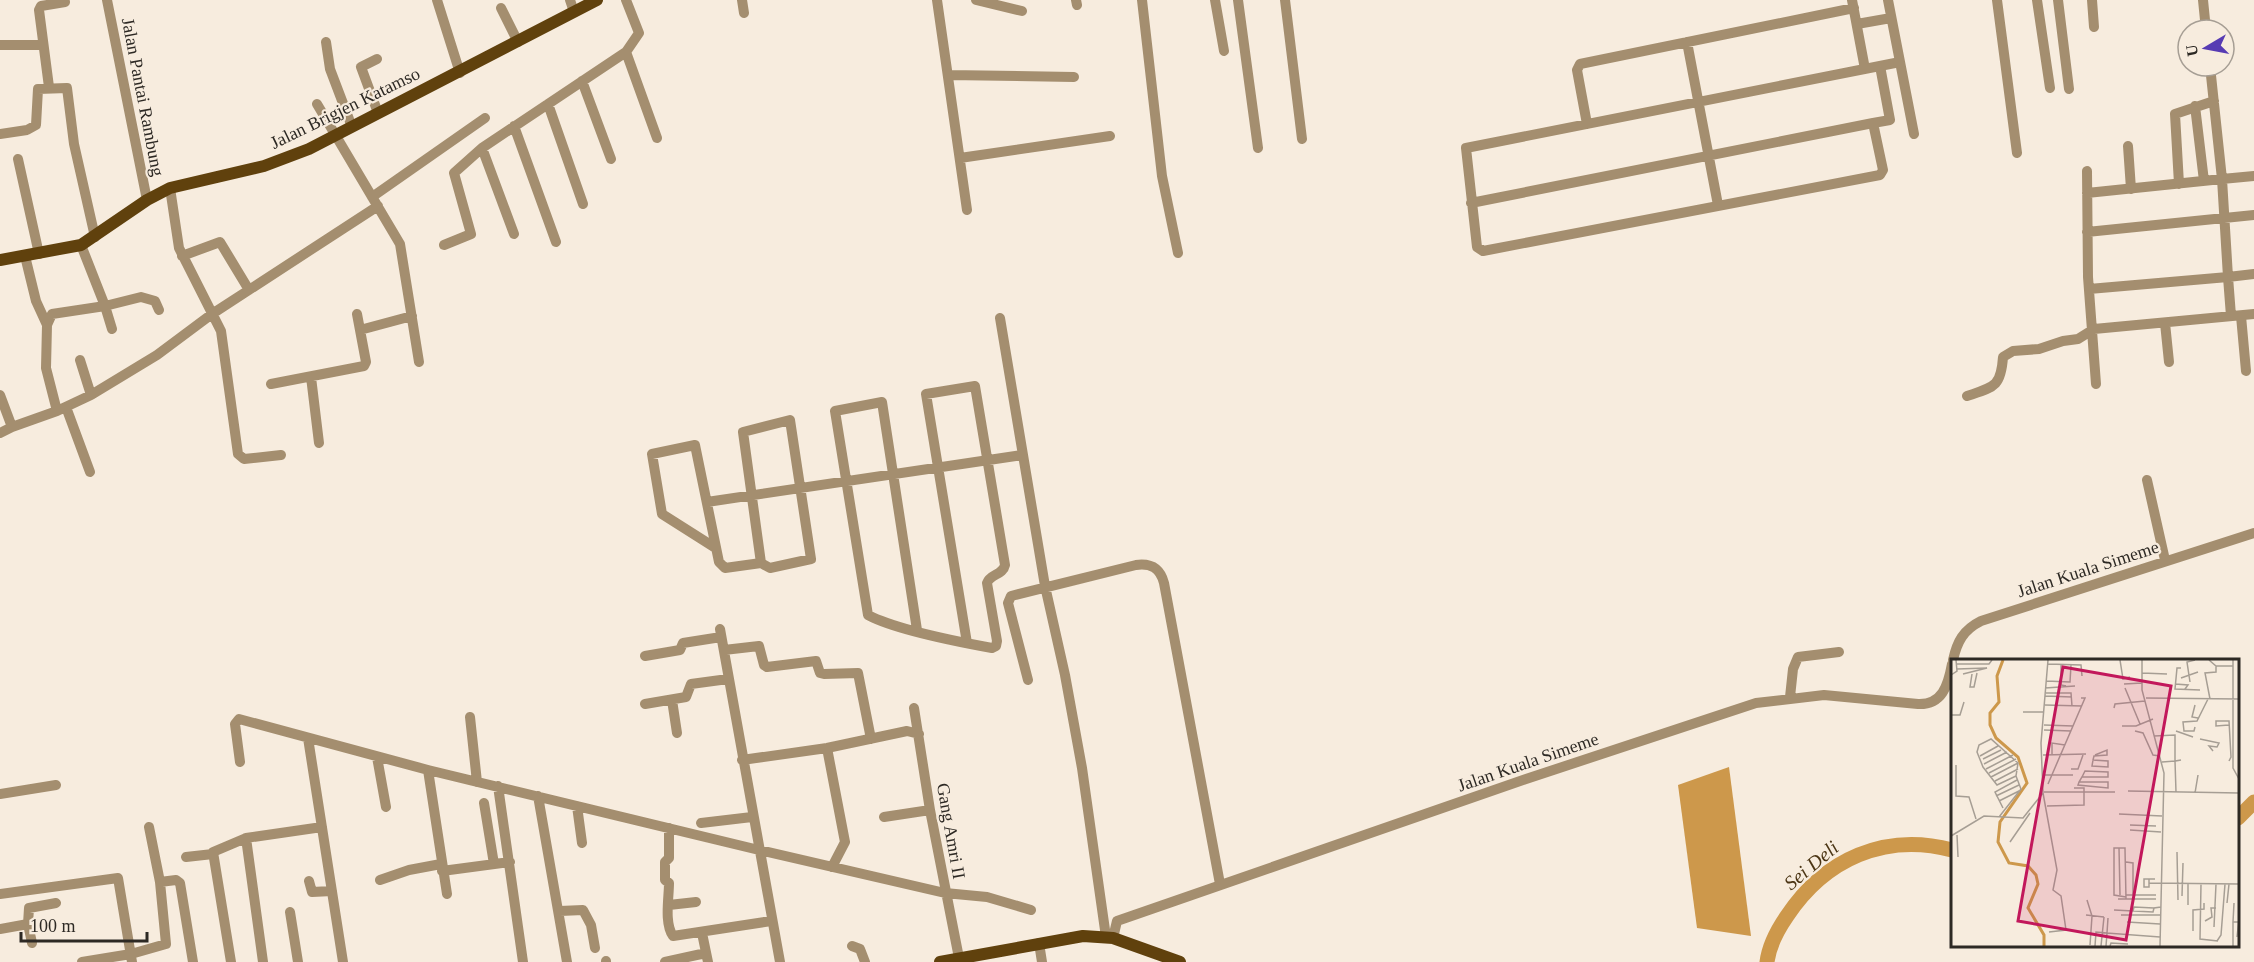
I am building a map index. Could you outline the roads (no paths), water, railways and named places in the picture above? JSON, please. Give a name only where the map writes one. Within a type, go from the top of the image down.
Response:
[{"type":"main road","name":"Jalan Brigjen Katamso","points":[[0,260],[81,245],[147,200],[170,188],[264,166],[336,136],[518,42],[572,6],[597,0]]},
{"type":"main road","points":[[940,962],[1083,936],[1109,938],[1180,962]]},
{"type":"street","name":"Jalan Pantai Rambung","points":[[107,0],[147,200]]},
{"type":"street","points":[[437,0],[460,73]]},
{"type":"street","points":[[444,245],[471,234],[454,173],[482,148],[626,52],[639,33],[626,0]]},
{"type":"street","points":[[742,0],[744,13]]},
{"type":"street","points":[[937,0],[967,210]]},
{"type":"street","points":[[976,0],[1022,11]]},
{"type":"street","points":[[1142,0],[1162,176],[1178,253]]},
{"type":"street","points":[[1215,0],[1224,51]]},
{"type":"street","points":[[1238,0],[1258,148]]},
{"type":"street","points":[[1285,0],[1302,139]]},
{"type":"street","points":[[1835,0],[1837,12]]},
{"type":"street","points":[[1888,0],[1914,134]]},
{"type":"street","points":[[1997,0],[2017,153]]},
{"type":"street","points":[[2037,0],[2050,88]]},
{"type":"street","points":[[2058,0],[2069,89]]},
{"type":"street","points":[[2092,0],[2094,27]]},
{"type":"street","points":[[2203,0],[2205,18]]},
{"type":"street","points":[[49,87],[40,6],[64,2]]},
{"type":"street","points":[[1587,124],[1578,66],[1837,12],[1853,4],[1865,69]]},
{"type":"street","points":[[501,8],[518,42]]},
{"type":"street","points":[[1857,24],[1892,18]]},
{"type":"street","points":[[326,42],[330,69],[352,127]]},
{"type":"street","points":[[1687,42],[1718,206]]},
{"type":"street","points":[[0,45],[43,45]]},
{"type":"street","points":[[626,52],[657,138]]},
{"type":"street","points":[[377,59],[361,67],[378,113]]},
{"type":"street","points":[[1873,123],[1883,170],[1880,175],[1483,251],[1476,244],[1465,148],[1900,62]]},
{"type":"street","points":[[1880,66],[1890,120]]},
{"type":"street","points":[[948,75],[1074,77]]},
{"type":"street","points":[[2211,78],[2226,218],[2228,277],[2246,371]]},
{"type":"street","points":[[582,81],[611,159]]},
{"type":"street","points":[[0,134],[27,130],[36,125],[37,91],[62,86],[68,90],[74,144],[95,237]]},
{"type":"street","points":[[2179,184],[2175,114],[2214,101]]},
{"type":"street","points":[[317,104],[397,236],[403,251],[419,362]]},
{"type":"street","points":[[548,104],[583,204]]},
{"type":"street","points":[[2195,106],[2204,181]]},
{"type":"street","points":[[1471,203],[1708,154],[1911,116]]},
{"type":"street","points":[[0,433],[91,395],[157,355],[212,314],[375,202],[485,118]]},
{"type":"street","points":[[514,126],[556,242]]},
{"type":"street","points":[[960,158],[1110,136]]},
{"type":"street","points":[[2128,146],[2131,189]]},
{"type":"street","points":[[482,148],[514,234]]},
{"type":"street","points":[[18,159],[39,254]]},
{"type":"street","points":[[2087,171],[2090,331],[2096,384]]},
{"type":"street","points":[[2087,194],[2254,176]]},
{"type":"street","points":[[170,188],[182,256],[221,331],[238,454],[244,459],[281,455]]},
{"type":"street","points":[[2087,232],[2254,216]]},
{"type":"street","points":[[182,256],[220,242],[249,290]]},
{"type":"street","points":[[81,245],[112,329]]},
{"type":"street","points":[[25,256],[36,301],[46,325],[46,368],[61,409],[90,472]]},
{"type":"street","points":[[2089,290],[2254,274]]},
{"type":"street","points":[[46,325],[52,314],[147,297],[155,300],[159,310]]},
{"type":"street","points":[[271,384],[365,365],[357,314]]},
{"type":"street","points":[[1967,396],[1993,388],[1998,383],[2003,369],[2003,357],[2008,353],[2039,350],[2063,341],[2078,339],[2090,331],[2254,314]]},
{"type":"street","points":[[360,330],[412,316]]},
{"type":"street","points":[[1000,318],[1045,586],[1065,675],[1082,768],[1109,938]]},
{"type":"street","points":[[2165,323],[2169,362]]},
{"type":"street","points":[[80,360],[91,395]]},
{"type":"street","points":[[310,376],[319,443]]},
{"type":"street","points":[[917,630],[882,402],[835,411],[865,611],[872,618],[917,630],[967,643],[992,648],[997,643],[987,583],[991,577],[1002,572],[1005,565],[977,389],[972,386],[926,394],[967,643]]},
{"type":"street","points":[[0,395],[12,427]]},
{"type":"street","points":[[714,547],[662,514],[652,454],[695,445],[714,547],[719,562],[725,568],[761,563],[770,568],[811,559],[790,420],[743,432],[761,563]]},
{"type":"street","points":[[707,502],[1022,455]]},
{"type":"street","points":[[2147,480],[2165,560]]},
{"type":"street","name":"Jalan Kuala Simeme","points":[[1954,659],[1956,648],[1965,632],[1981,621],[2254,532]]},
{"type":"street","points":[[1028,680],[1008,599],[1045,586],[1136,565],[1148,564],[1158,571],[1164,583],[1220,884]]},
{"type":"street","points":[[645,656],[680,650],[683,643],[720,633],[741,760],[780,962]]},
{"type":"street","points":[[724,650],[759,646],[764,665],[767,667],[816,662],[820,673],[824,674],[858,672],[871,739]]},
{"type":"street","points":[[1790,697],[1793,669],[1798,657],[1839,652]]},
{"type":"street","name":"Jalan Kuala Simeme","points":[[1109,938],[1117,921],[1756,703],[1790,697],[1824,695],[1927,704],[1938,700],[1942,695],[1951,668]]},
{"type":"street","points":[[645,704],[688,696],[691,684],[728,679]]},
{"type":"street","points":[[672,700],[677,733]]},
{"type":"street","name":"Gang Amri II","points":[[914,708],[930,810],[959,958]]},
{"type":"street","points":[[470,717],[477,782]]},
{"type":"street","points":[[240,762],[235,724],[239,719],[477,782],[832,867],[945,893],[987,897],[1031,910]]},
{"type":"street","points":[[741,760],[827,748],[907,730],[919,734]]},
{"type":"street","points":[[308,738],[344,962]]},
{"type":"street","points":[[827,748],[844,843],[832,867]]},
{"type":"street","points":[[377,757],[386,807]]},
{"type":"street","points":[[428,770],[447,894]]},
{"type":"street","points":[[0,794],[56,785]]},
{"type":"street","points":[[498,786],[524,962]]},
{"type":"street","points":[[538,796],[560,911],[567,962]]},
{"type":"street","points":[[484,803],[494,864]]},
{"type":"street","points":[[577,806],[582,843]]},
{"type":"street","points":[[884,817],[930,810]]},
{"type":"street","points":[[701,823],[752,817]]},
{"type":"street","points":[[82,962],[132,958],[166,944],[160,882],[149,827]]},
{"type":"street","points":[[186,857],[213,854],[214,851],[246,838],[322,827]]},
{"type":"street","points":[[669,828],[669,858],[665,862],[665,880],[669,882],[671,934],[676,936],[702,933],[771,921]]},
{"type":"street","points":[[246,838],[263,962]]},
{"type":"street","points":[[213,854],[231,962]]},
{"type":"street","points":[[380,880],[409,870],[510,862]]},
{"type":"street","points":[[0,894],[116,877],[120,882],[132,958]]},
{"type":"street","points":[[160,882],[176,880],[180,883],[193,962]]},
{"type":"street","points":[[309,881],[312,892],[332,891]]},
{"type":"street","points":[[669,905],[696,902]]},
{"type":"street","points":[[32,943],[28,924],[29,908],[56,903]]},
{"type":"street","points":[[560,911],[583,910],[591,925],[596,948]]},
{"type":"street","points":[[290,912],[298,962]]},
{"type":"street","points":[[0,929],[28,924]]},
{"type":"street","points":[[665,962],[707,957],[702,933]]},
{"type":"street","points":[[1039,943],[1042,962]]},
{"type":"street","points":[[852,946],[861,949],[865,962]]},
{"type":"waterway","name":"Sei Deli","points":[[2239,817],[2254,802]]},
{"type":"waterway","name":"Sei Deli","points":[[1767,962],[1774,938],[1787,916],[1802,896],[1838,865],[1880,848],[1927,845],[1951,850]]}]
